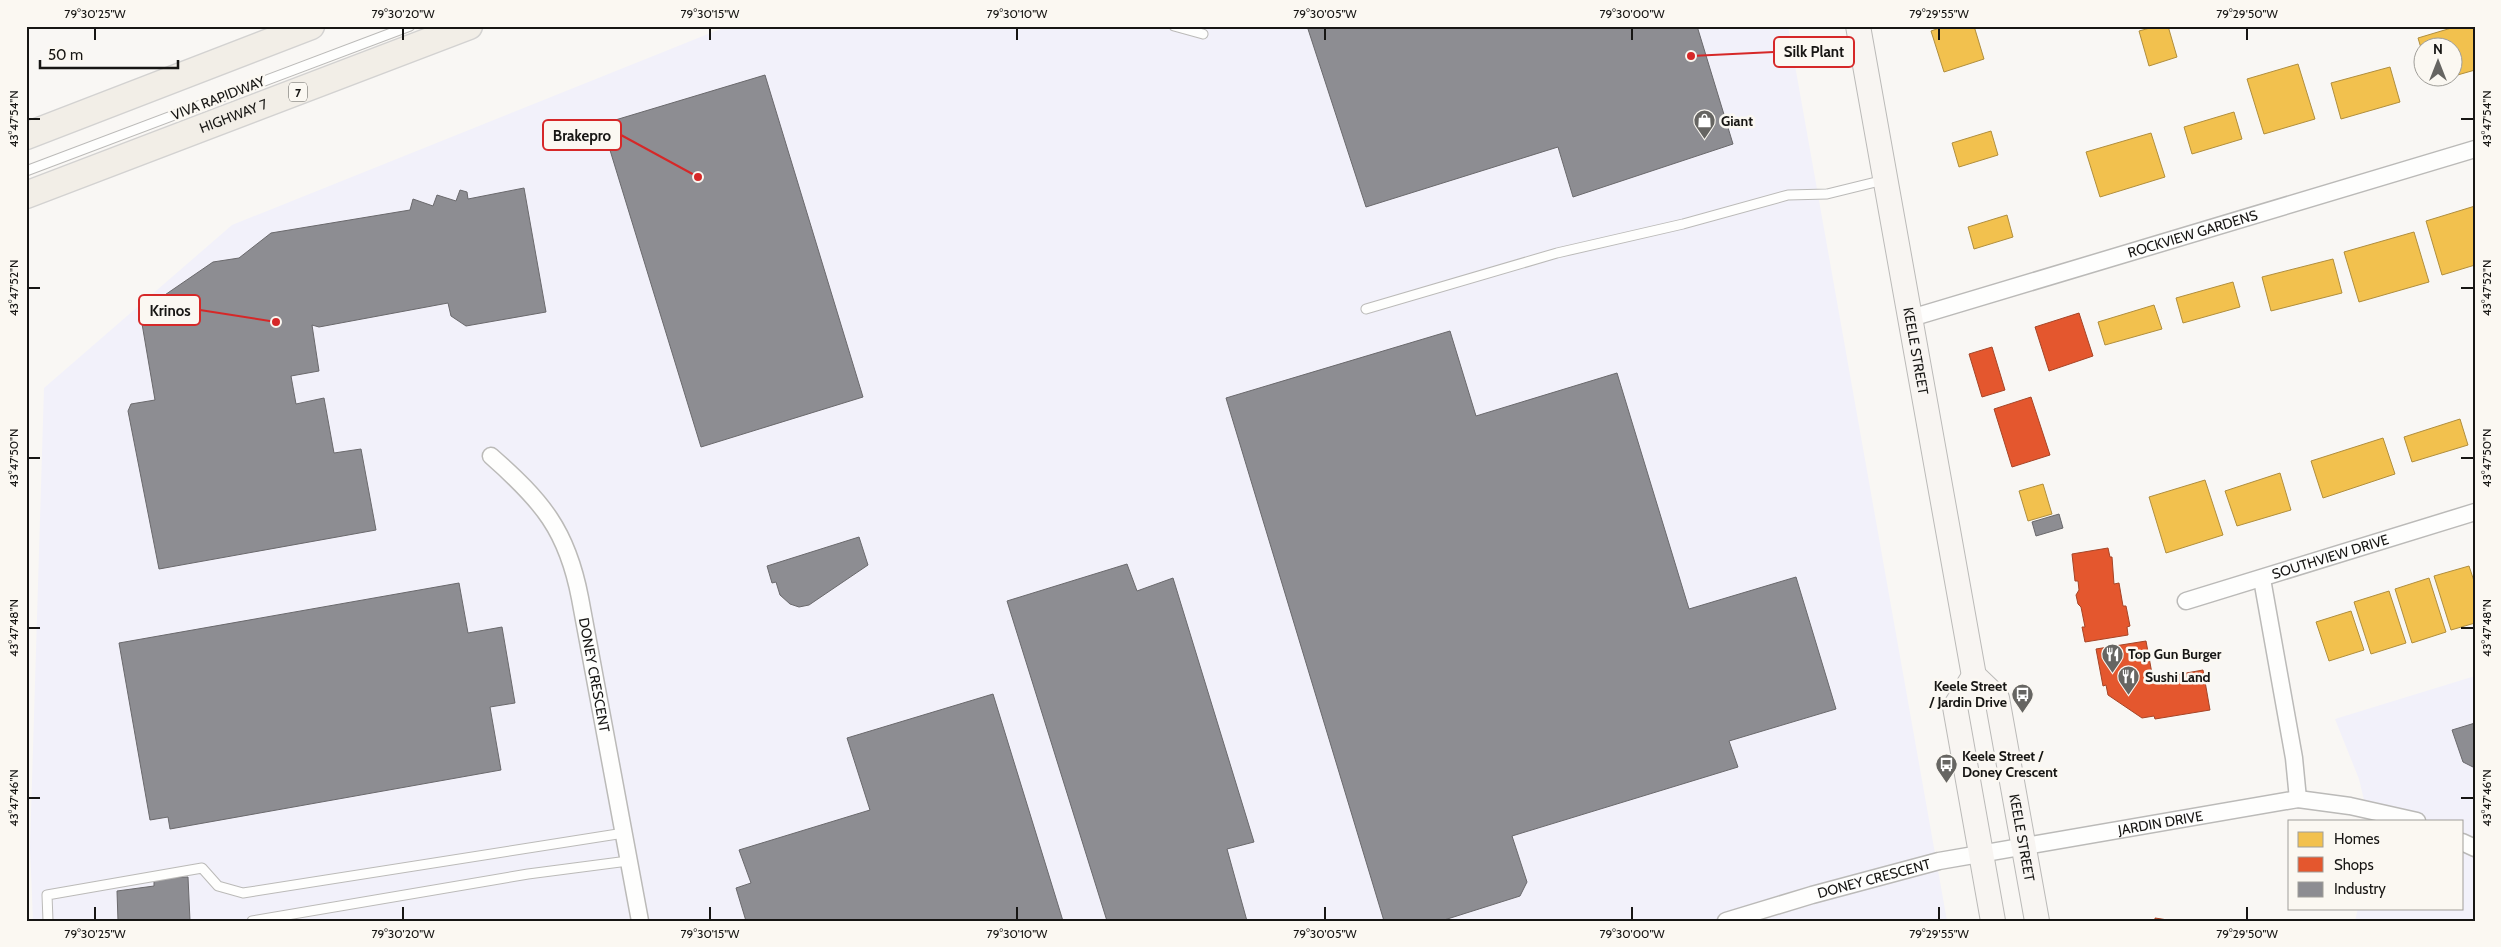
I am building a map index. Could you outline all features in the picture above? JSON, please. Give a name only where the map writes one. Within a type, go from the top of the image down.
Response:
[{"type":"main road","points":[[26,136],[310,26]]},
{"type":"main road","name":"HIGHWAY 7","points":[[26,195],[126,145],[469,26]]},
{"type":"main road","name":"KEELE STREET","points":[[1858,26],[1974,676],[1997,698],[2036,921]]},
{"type":"main road","points":[[1974,676],[1955,707],[1992,921]]},
{"type":"street","name":"ROCKVIEW GARDENS","points":[[1911,318],[2475,150]]},
{"type":"street","name":"DONEY CRESCENT","points":[[491,456],[531,495],[549,516],[564,540],[578,587],[640,921]]},
{"type":"street","name":"SOUTHVIEW DRIVE","points":[[2186,601],[2475,512]]},
{"type":"street","points":[[2262,579],[2294,758],[2298,799]]},
{"type":"street","name":"JARDIN DRIVE","points":[[2024,847],[2298,799],[2350,806],[2412,820]]},
{"type":"street","name":"DONEY CRESCENT","points":[[1726,921],[1939,861],[2024,847]]},
{"type":"lane","name":"VIVA RAPIDWAY","points":[[26,171],[126,145],[410,26]]},
{"type":"lane","points":[[1174,26],[1203,34]]},
{"type":"lane","points":[[1366,308],[1557,253],[1683,224],[1788,195],[1827,194],[1886,180]]},
{"type":"lane","points":[[48,921],[46,895],[202,868],[218,886],[243,893],[624,833]]},
{"type":"lane","points":[[252,921],[528,874],[628,862]]},
{"type":"shaded area","points":[[728,26],[1788,26],[1947,921],[33,921],[30,847],[44,388],[232,225]]},
{"type":"shaded area","points":[[2475,676],[2475,921],[2355,921],[2358,910],[2464,910],[2464,820],[2369,820],[2359,779],[2335,719]]},
{"type":"building: Homes","points":[[1945,26],[1974,26],[1984,59],[1944,72],[1931,31]]},
{"type":"building: Homes","points":[[2157,26],[2168,26],[2177,57],[2149,66],[2139,31]]},
{"type":"building: Homes","points":[[2458,26],[2475,26],[2475,70],[2464,73],[2464,38],[2418,38]]},
{"type":"building: Homes","points":[[2298,64],[2315,119],[2264,134],[2247,79]]},
{"type":"building: Homes","points":[[2390,67],[2400,102],[2341,119],[2331,83]]},
{"type":"building: Homes","points":[[2234,112],[2242,139],[2192,154],[2184,127]]},
{"type":"building: Homes","points":[[1991,131],[1998,155],[1959,167],[1952,143]]},
{"type":"building: Homes","points":[[2151,133],[2165,177],[2100,197],[2086,152]]},
{"type":"building: Homes","points":[[2475,206],[2475,265],[2442,275],[2426,221]]},
{"type":"building: Homes","points":[[2007,215],[2013,237],[1974,249],[1968,227]]},
{"type":"building: Homes","points":[[2414,232],[2429,282],[2359,302],[2344,252]]},
{"type":"building: Homes","points":[[2333,259],[2342,293],[2271,311],[2262,277]]},
{"type":"building: Homes","points":[[2233,282],[2240,307],[2183,323],[2176,298]]},
{"type":"building: Homes","points":[[2154,305],[2162,329],[2105,345],[2098,322]]},
{"type":"building: Homes","points":[[2460,419],[2468,445],[2412,462],[2404,437]]},
{"type":"building: Homes","points":[[2383,438],[2395,474],[2323,498],[2311,461]]},
{"type":"building: Homes","points":[[2280,473],[2291,510],[2237,526],[2225,491]]},
{"type":"building: Homes","points":[[2205,480],[2223,535],[2166,553],[2149,497]]},
{"type":"building: Homes","points":[[2043,484],[2052,514],[2028,521],[2019,491]]},
{"type":"building: Homes","points":[[2469,566],[2475,584],[2475,623],[2451,630],[2434,576]]},
{"type":"building: Homes","points":[[2429,578],[2446,632],[2412,643],[2395,589]]},
{"type":"building: Homes","points":[[2389,591],[2406,643],[2371,654],[2354,602]]},
{"type":"building: Homes","points":[[2351,611],[2364,650],[2329,661],[2316,622]]},
{"type":"building: Shops","points":[[2079,313],[2093,356],[2049,371],[2035,327]]},
{"type":"building: Shops","points":[[1992,347],[2005,390],[1982,397],[1969,354]]},
{"type":"building: Shops","points":[[2031,397],[2050,455],[2012,467],[1994,409]]},
{"type":"building: Shops","points":[[2108,548],[2110,557],[2112,557],[2114,584],[2119,583],[2123,606],[2126,606],[2130,626],[2127,627],[2128,635],[2085,642],[2082,627],[2085,627],[2081,607],[2078,604],[2076,595],[2079,590],[2078,581],[2075,581],[2072,554]]},
{"type":"building: Shops","points":[[2146,641],[2153,679],[2203,670],[2210,710],[2155,719],[2154,716],[2142,718],[2108,695],[2106,685],[2103,686],[2096,649]]},
{"type":"building: Shops","points":[[2155,918],[2174,921],[2155,921]]},
{"type":"building: Industry","points":[[1307,26],[1697,26],[1733,144],[1573,197],[1558,147],[1366,207]]},
{"type":"building: Industry","points":[[765,75],[863,397],[701,447],[602,124]]},
{"type":"building: Industry","points":[[524,188],[546,312],[466,326],[451,316],[448,303],[319,327],[312,325],[319,371],[291,376],[296,404],[324,398],[334,453],[361,449],[376,530],[159,569],[128,411],[131,404],[155,400],[140,312],[213,262],[239,258],[271,233],[410,210],[413,199],[433,206],[437,195],[456,201],[460,190],[467,192],[468,199]]},
{"type":"building: Industry","points":[[1450,331],[1476,416],[1617,373],[1689,609],[1796,577],[1836,709],[1729,741],[1738,767],[1512,836],[1527,882],[1520,896],[1441,921],[1384,921],[1226,398]]},
{"type":"building: Industry","points":[[2059,514],[2063,528],[2036,536],[2032,522]]},
{"type":"building: Industry","points":[[859,537],[868,565],[809,605],[799,607],[790,604],[780,595],[776,582],[772,583],[767,566]]},
{"type":"building: Industry","points":[[1127,564],[1137,591],[1173,578],[1254,842],[1227,849],[1247,921],[1107,921],[1007,601]]},
{"type":"building: Industry","points":[[459,583],[468,633],[502,627],[515,703],[490,707],[501,770],[170,829],[168,817],[150,820],[119,643]]},
{"type":"building: Industry","points":[[993,694],[1063,921],[746,921],[736,888],[751,883],[739,850],[870,810],[847,738]]},
{"type":"building: Industry","points":[[2475,723],[2475,768],[2463,762],[2452,730]]},
{"type":"building: Industry","points":[[188,877],[190,921],[118,921],[117,891],[154,886],[154,878]]},
{"type":"place","name":"Silk Plant","points":[[1691,56]]},
{"type":"place","name":"Giant","points":[[1705,140]]},
{"type":"place","name":"Brakepro","points":[[698,177]]},
{"type":"place","name":"Krinos","points":[[276,322]]},
{"type":"place","name":"Top Gun Burger","points":[[2112,673]]},
{"type":"place","name":"Sushi Land","points":[[2129,696]]},
{"type":"place","name":"Keele Street / Jardin Drive","points":[[2023,713]]},
{"type":"place","name":"Keele Street / Doney Crescent","points":[[1946,783]]}]
